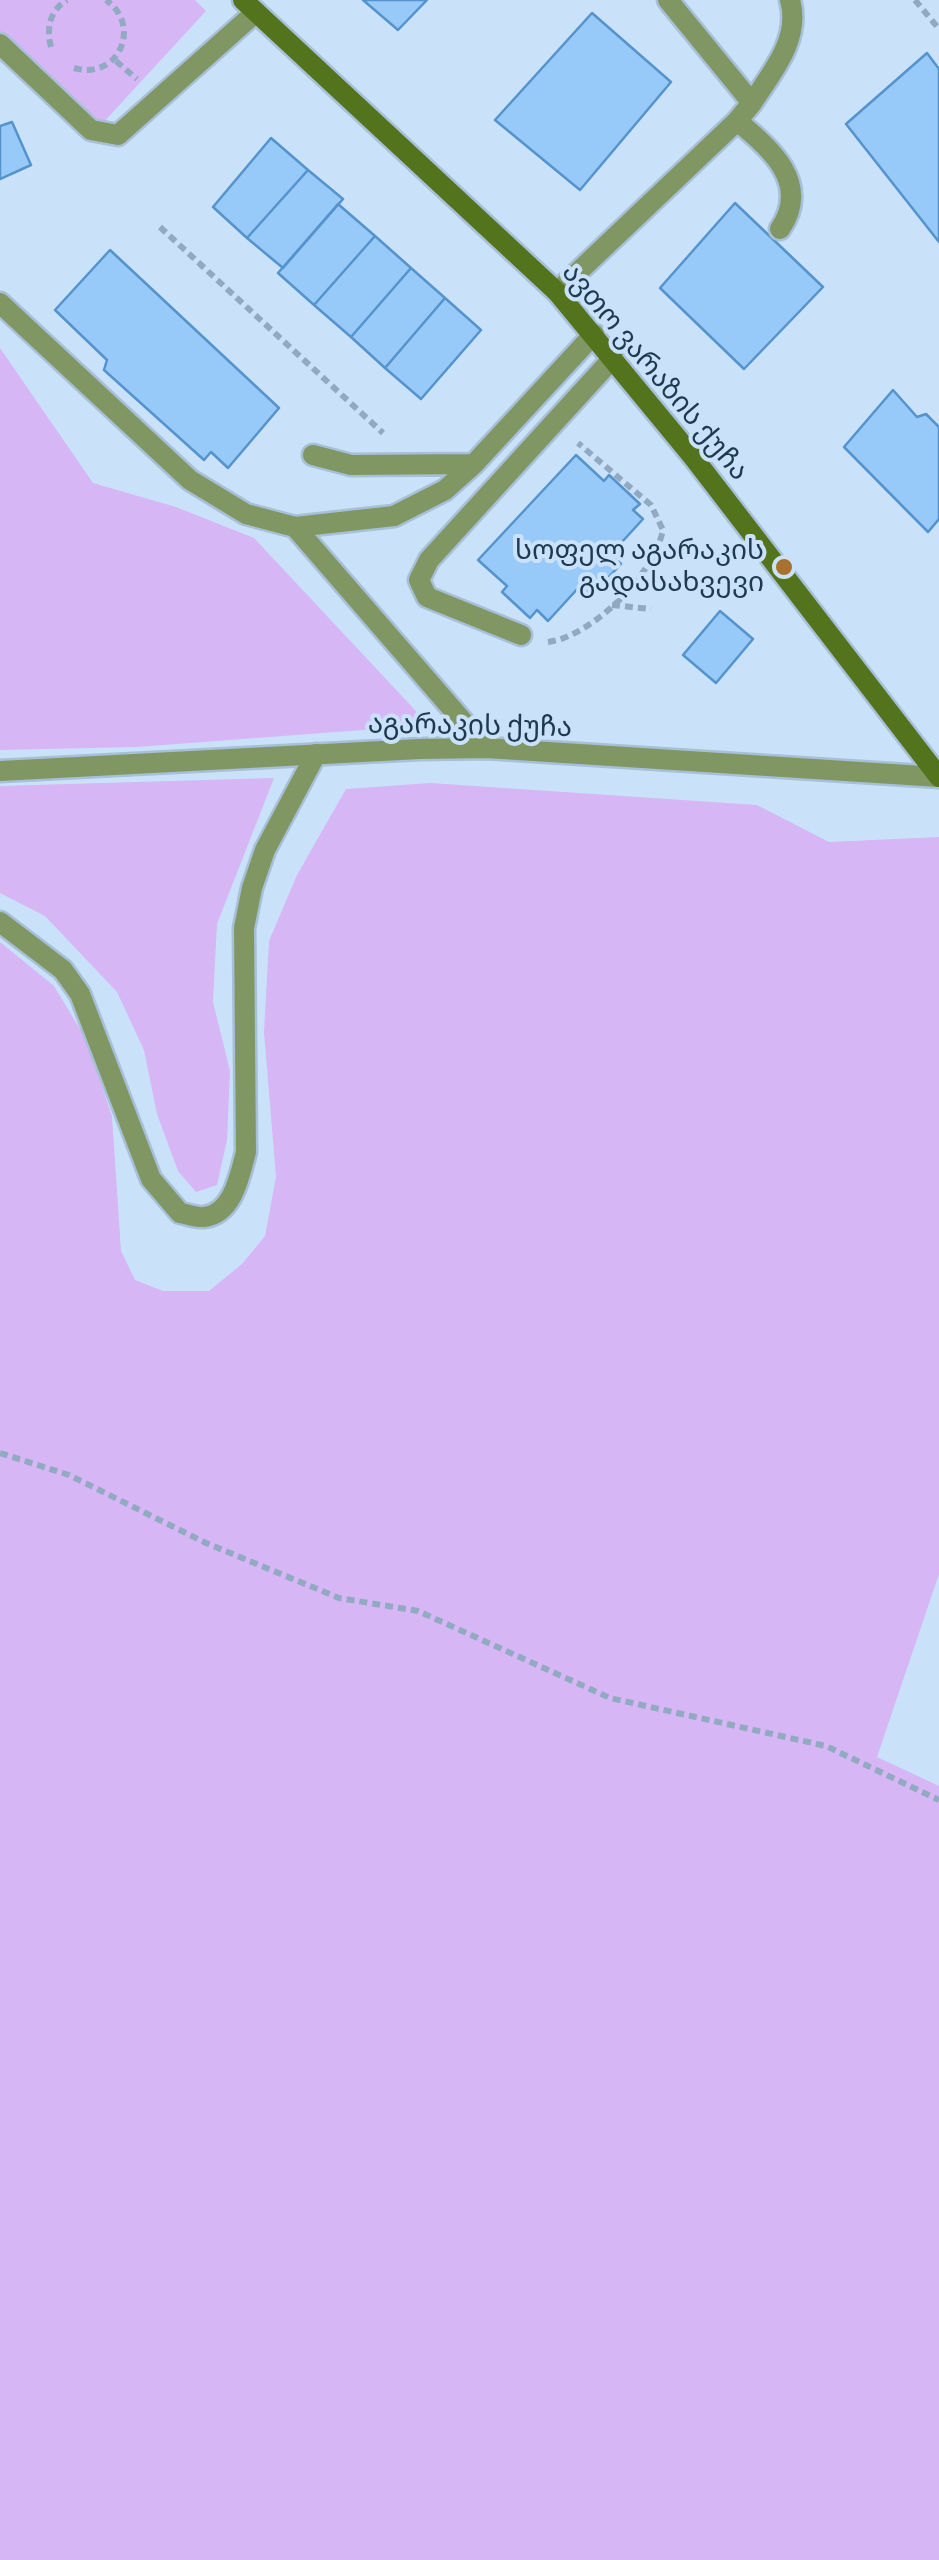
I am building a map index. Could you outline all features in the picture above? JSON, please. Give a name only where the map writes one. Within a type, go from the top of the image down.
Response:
[{"type":"street","points":[[668,0],[752,103]]},
{"type":"street","points":[[557,292],[738,121],[787,49],[793,11],[790,0]]},
{"type":"street","points":[[0,44],[91,130],[118,136],[249,6]]},
{"type":"street","name":"ავთო ვარაზის ქუჩა","points":[[249,6],[557,292],[614,358],[939,777]]},
{"type":"street","points":[[738,121],[769,147],[789,176],[790,212],[780,229]]},
{"type":"street","points":[[0,303],[190,480],[246,514],[295,527],[394,516],[445,490],[474,464],[594,334]]},
{"type":"street","points":[[521,636],[426,597],[420,580],[429,560],[614,358]]},
{"type":"street","points":[[313,455],[351,465],[474,464]]},
{"type":"street","points":[[295,527],[486,748]]},
{"type":"street","name":"აგარაკის ქუჩა","points":[[0,771],[486,748],[939,777]]},
{"type":"street","points":[[0,922],[63,970],[80,994],[151,1179],[180,1213],[206,1217],[224,1206],[238,1182],[246,1152],[244,928],[252,888],[266,850],[316,754]]},
{"type":"path","points":[[59,60],[48,36],[49,24],[54,3],[67,0]]},
{"type":"path","points":[[70,67],[93,71],[116,60],[125,38],[124,25],[120,14],[106,0]]},
{"type":"path","points":[[915,0],[939,29]]},
{"type":"path","points":[[160,227],[417,463]]},
{"type":"path","points":[[521,636],[544,642],[564,640],[585,630],[655,556],[663,530],[660,518],[637,490],[554,423]]},
{"type":"path","points":[[611,605],[651,609]]},
{"type":"path","points":[[0,1453],[69,1475],[206,1543],[340,1598],[418,1611],[610,1698],[826,1746],[939,1800]]},
{"type":"shaded area","points":[[0,0],[195,0],[206,11],[101,125],[0,32]]},
{"type":"shaded area","points":[[0,348],[93,483],[176,507],[254,538],[429,725],[137,747],[0,750]]},
{"type":"shaded area","points":[[274,778],[217,924],[213,1002],[230,1071],[227,1140],[217,1185],[196,1192],[178,1171],[157,1114],[144,1050],[117,992],[45,916],[0,893],[0,786]]},
{"type":"shaded area","points":[[430,783],[757,805],[829,842],[939,837],[939,1574],[877,1757],[939,1786],[939,2560],[0,2560],[0,942],[54,986],[86,1039],[112,1116],[121,1251],[135,1280],[163,1291],[209,1291],[242,1264],[265,1236],[276,1177],[264,1032],[269,941],[297,875],[346,789]]},
{"type":"building","points":[[363,0],[427,0],[398,30]]},
{"type":"building","points":[[592,13],[671,82],[580,190],[495,120]]},
{"type":"building","points":[[927,53],[939,69],[939,242],[846,124]]},
{"type":"building","points":[[12,122],[31,165],[0,179],[0,126]]},
{"type":"building","points":[[271,138],[308,170],[247,238],[213,207]]},
{"type":"building","points":[[308,170],[343,199],[283,268],[247,238]]},
{"type":"building","points":[[735,203],[823,287],[744,369],[660,288]]},
{"type":"building","points":[[338,204],[375,236],[314,305],[278,273]]},
{"type":"building","points":[[375,236],[411,268],[351,337],[314,305]]},
{"type":"building","points":[[110,250],[279,408],[228,468],[211,452],[204,460],[104,370],[107,360],[55,310]]},
{"type":"building","points":[[411,268],[445,298],[385,368],[351,337]]},
{"type":"building","points":[[445,298],[481,330],[421,399],[385,368]]},
{"type":"building","points":[[893,390],[917,417],[926,414],[939,427],[939,519],[928,532],[844,447]]},
{"type":"building","points":[[576,455],[604,481],[609,475],[640,504],[633,510],[643,519],[611,554],[621,564],[591,596],[581,585],[548,621],[537,610],[530,618],[502,592],[507,586],[478,560]]},
{"type":"building","points":[[720,611],[753,639],[716,683],[683,655]]},
{"type":"place","name":"სოფელ აგარაკის გადასახვევი","points":[[784,567]]}]
